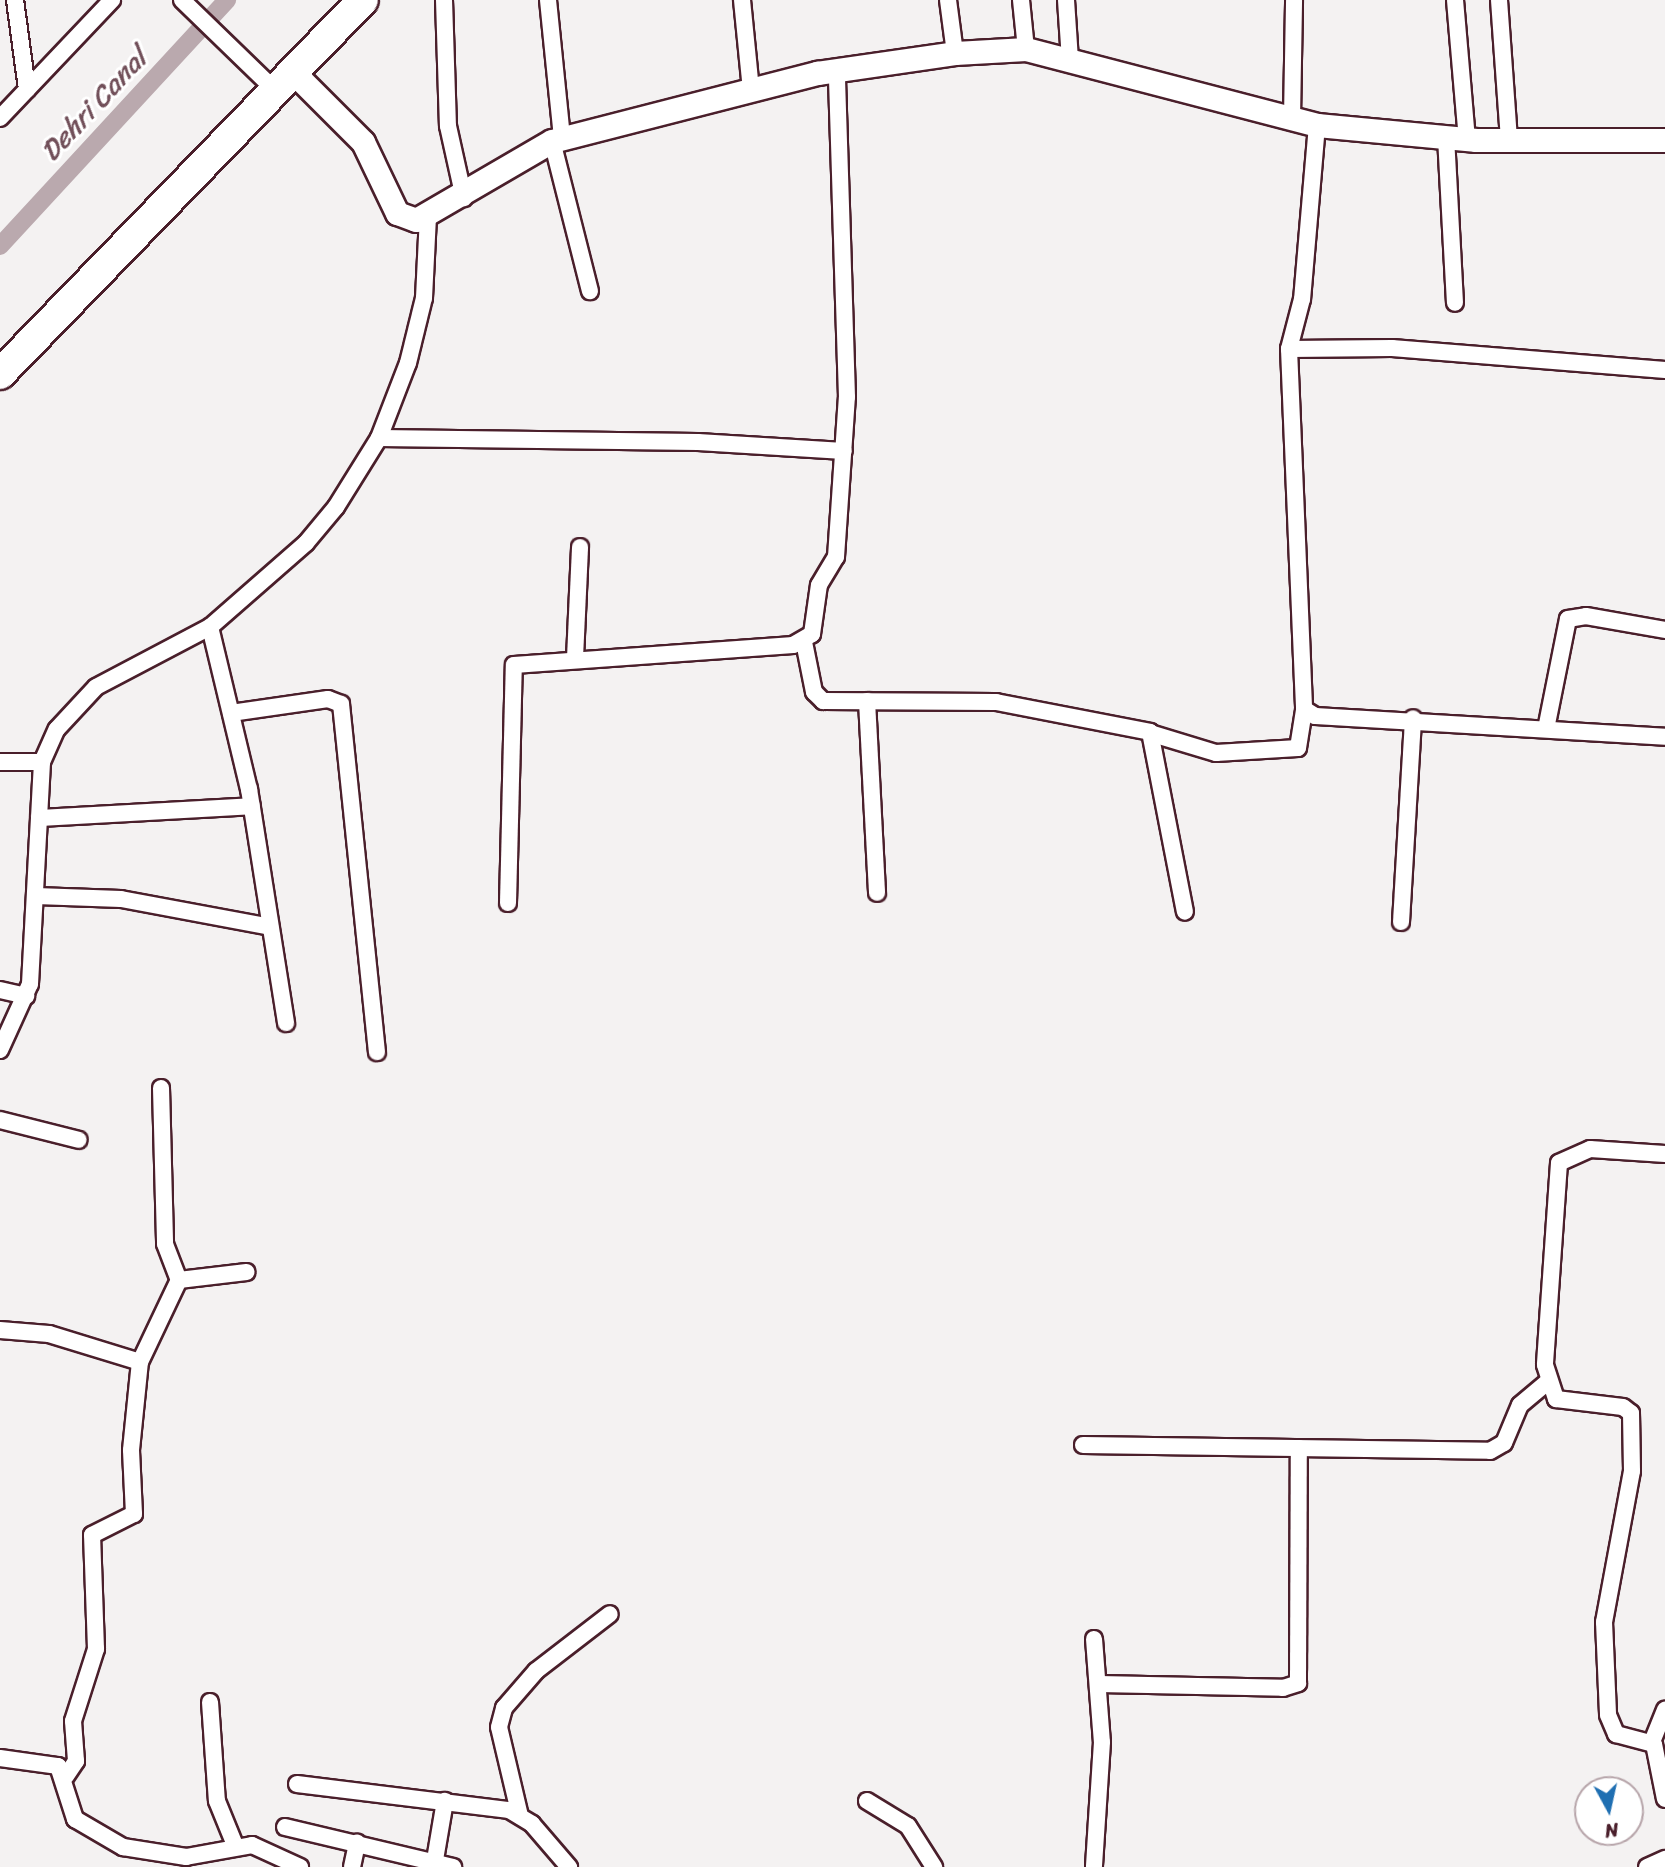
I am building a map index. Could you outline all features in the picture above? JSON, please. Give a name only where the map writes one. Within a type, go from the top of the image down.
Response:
[{"type":"highway","points":[[0,374],[363,0]]},
{"type":"street","points":[[15,0],[27,89]]},
{"type":"street","points":[[0,118],[112,0]]},
{"type":"street","points":[[182,0],[237,56],[284,81],[363,142],[397,213],[428,217],[464,198],[557,140],[837,70],[955,53],[1026,49],[1317,125],[1457,138],[1665,140]]},
{"type":"street","points":[[444,0],[448,126],[464,198]]},
{"type":"street","points":[[548,0],[557,140],[590,291]]},
{"type":"street","points":[[742,0],[751,90]]},
{"type":"street","points":[[948,0],[955,53]]},
{"type":"street","points":[[1021,0],[1026,49]]},
{"type":"street","points":[[1066,0],[1070,60]]},
{"type":"street","points":[[1292,118],[1294,0]]},
{"type":"street","points":[[1455,0],[1455,303]]},
{"type":"street","points":[[1499,0],[1508,140]]},
{"type":"street","points":[[804,642],[814,628],[821,578],[836,557],[844,452],[837,70]]},
{"type":"street","points":[[804,642],[819,699],[996,702],[1153,734],[1216,753],[1298,748],[1304,709],[1289,349],[1301,299],[1317,125]]},
{"type":"street","points":[[0,1050],[26,996],[36,896],[41,762],[73,707],[96,687],[211,628],[306,543],[379,438],[416,337],[428,217]]},
{"type":"street","points":[[1289,349],[1392,348],[1665,370]]},
{"type":"street","points":[[379,438],[698,442],[844,452]]},
{"type":"street","points":[[575,657],[580,547]]},
{"type":"street","points":[[1546,729],[1568,619],[1586,616],[1665,630]]},
{"type":"street","points":[[211,628],[252,806],[286,1023]]},
{"type":"street","points":[[508,903],[511,667],[575,657],[804,642]]},
{"type":"street","points":[[231,713],[328,699],[341,704],[377,1052]]},
{"type":"street","points":[[867,701],[877,893]]},
{"type":"street","points":[[1304,709],[1315,716],[1413,718],[1665,737]]},
{"type":"street","points":[[1401,922],[1413,718]]},
{"type":"street","points":[[1153,734],[1185,912]]},
{"type":"street","points":[[0,762],[41,762]]},
{"type":"street","points":[[39,818],[252,806]]},
{"type":"street","points":[[36,896],[121,898],[270,927]]},
{"type":"street","points":[[0,990],[26,996]]},
{"type":"street","points":[[66,1776],[75,1761],[72,1721],[96,1649],[92,1535],[134,1514],[131,1450],[140,1362],[179,1280],[165,1244],[161,1088]]},
{"type":"street","points":[[0,1120],[79,1140]]},
{"type":"street","points":[[1652,1742],[1612,1730],[1603,1650],[1632,1471],[1631,1413],[1623,1407],[1564,1403],[1547,1382],[1559,1163],[1590,1149],[1665,1154]]},
{"type":"street","points":[[179,1280],[247,1272]]},
{"type":"street","points":[[0,1330],[49,1334],[140,1362]]},
{"type":"street","points":[[1083,1445],[1496,1450],[1520,1405],[1547,1382]]},
{"type":"street","points":[[1098,1684],[1283,1688],[1298,1683],[1299,1448]]},
{"type":"street","points":[[569,1867],[520,1816],[499,1727],[504,1708],[536,1671],[610,1614]]},
{"type":"street","points":[[1094,1639],[1102,1742],[1094,1867]]},
{"type":"street","points":[[210,1702],[217,1801],[235,1845]]},
{"type":"street","points":[[1665,1709],[1652,1742],[1665,1798]]},
{"type":"street","points":[[0,1758],[52,1764],[66,1776],[75,1819],[109,1841],[186,1857],[235,1845],[260,1847],[300,1867]]},
{"type":"street","points":[[297,1784],[445,1801],[520,1816]]},
{"type":"street","points":[[435,1860],[445,1801]]},
{"type":"street","points":[[867,1801],[908,1826],[934,1867]]},
{"type":"street","points":[[285,1827],[435,1860],[453,1867]]},
{"type":"street","points":[[352,1867],[357,1843]]},
{"type":"street","points":[[1647,1867],[1665,1859]]},
{"type":"waterway","name":"Dehri Canal","points":[[0,246],[227,0]]}]
